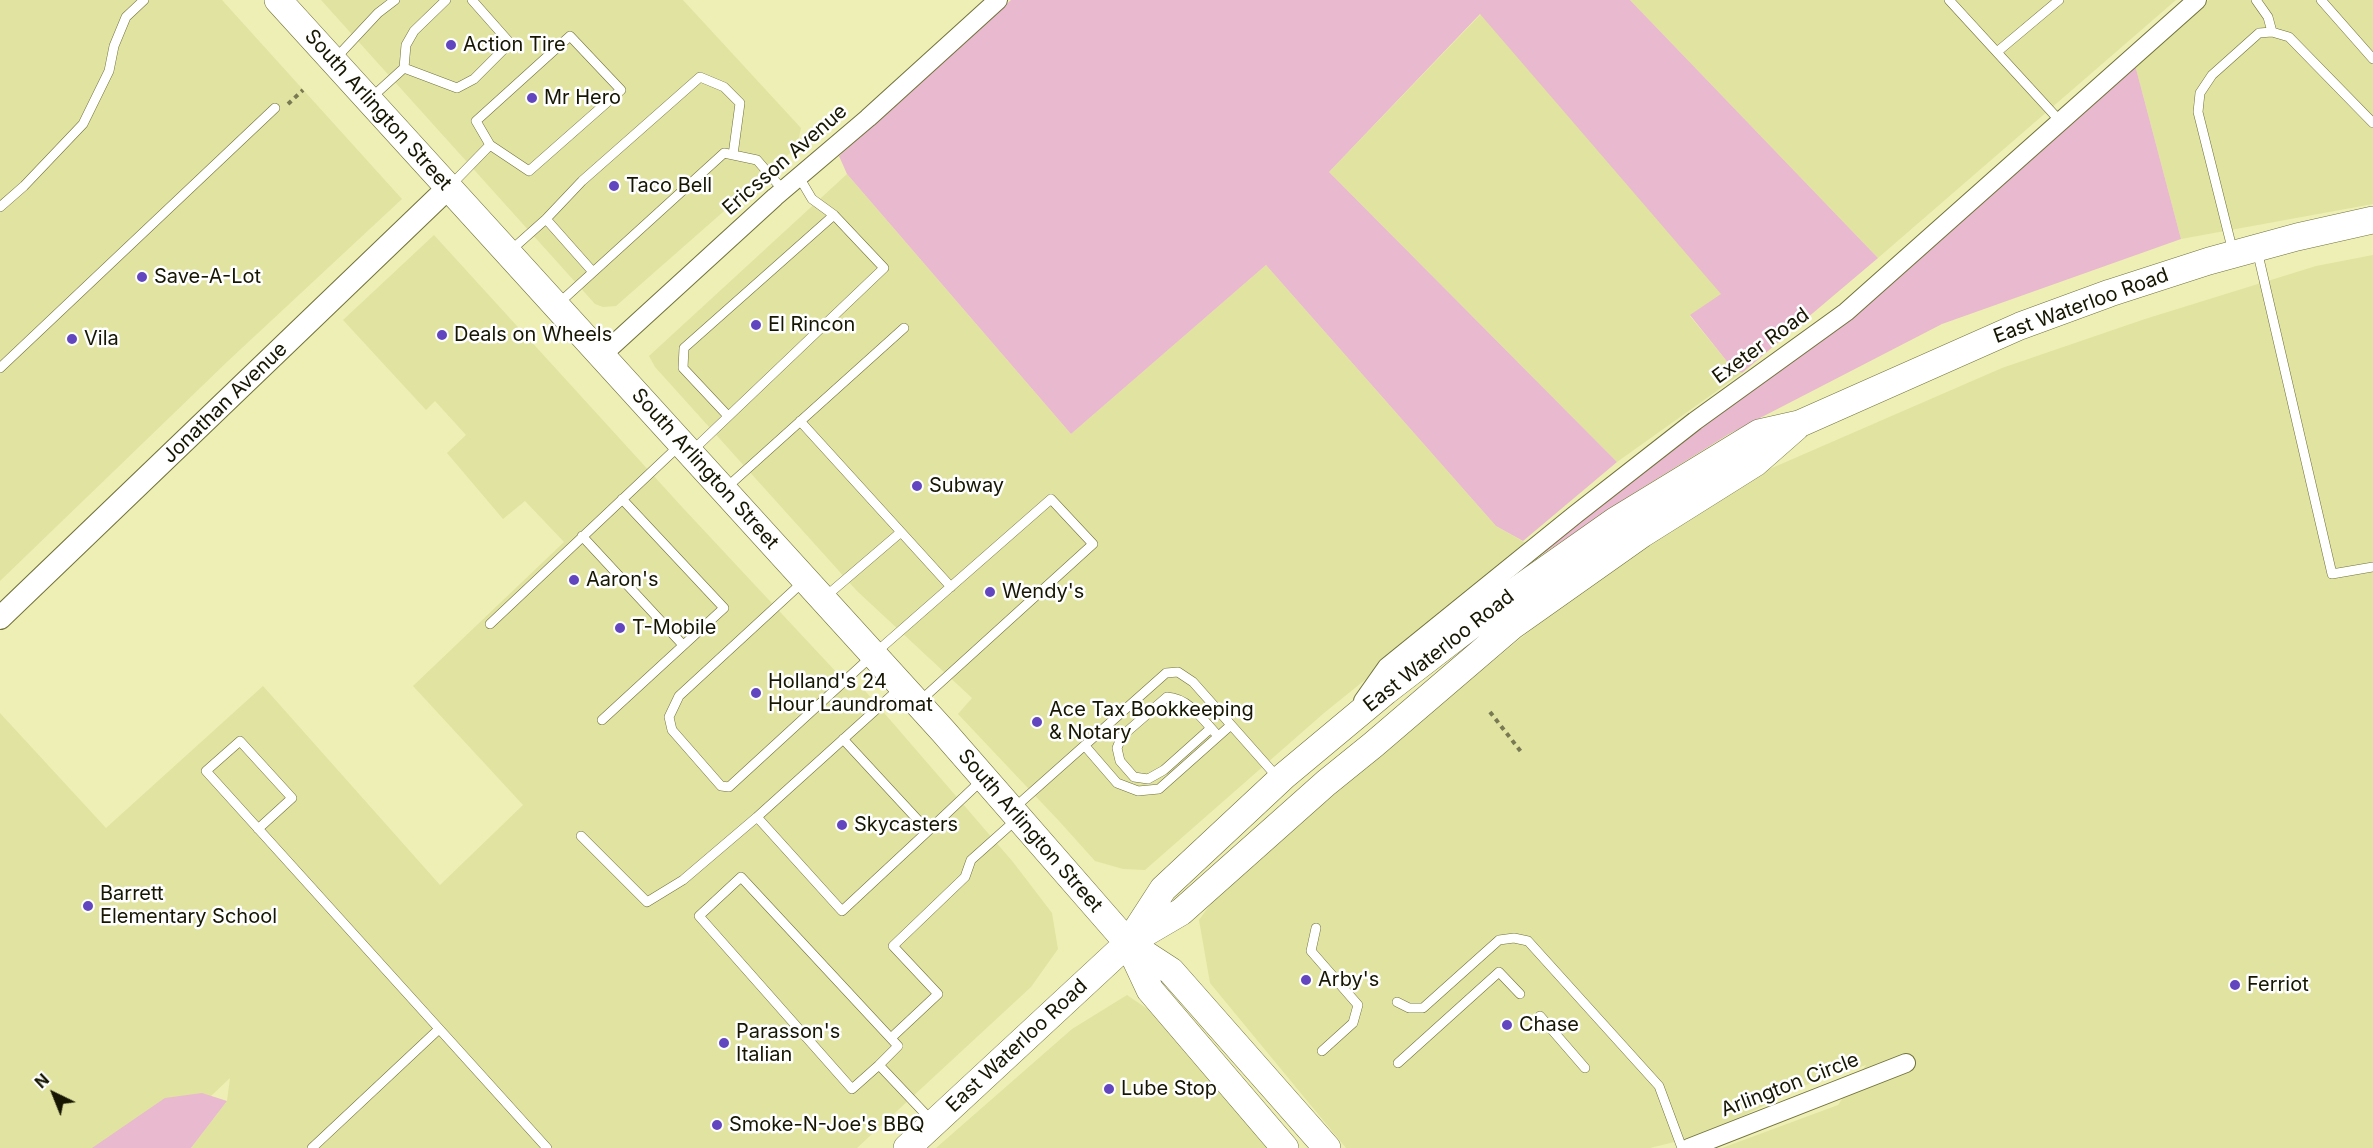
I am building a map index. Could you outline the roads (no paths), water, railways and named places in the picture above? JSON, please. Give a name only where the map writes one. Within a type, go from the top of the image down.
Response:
[{"type":"main road","name":"South Arlington Street","points":[[278,0],[874,654],[1128,943],[1171,971],[1327,1148]]},
{"type":"main road","name":"East Waterloo Road","points":[[1128,943],[1163,889],[1280,780],[1386,691],[1517,590],[1615,521],[1759,433],[1799,424],[2020,326],[2110,292],[2245,251],[2373,220]]},
{"type":"main road","name":"East Waterloo Road","points":[[907,1148],[1128,943],[1180,912],[1326,783],[1512,626],[1642,534],[1755,463],[1799,424]]},
{"type":"main road","name":"South Arlington Street","points":[[1128,943],[1150,990],[1285,1148]]},
{"type":"street","name":"Ericsson Avenue","points":[[602,355],[783,190],[868,118],[998,0]]},
{"type":"street","name":"Exeter Road","points":[[1349,722],[1387,667],[1695,421],[1846,312],[2197,0]]},
{"type":"street","name":"Jonathan Avenue","points":[[0,618],[448,188]]},
{"type":"street","name":"Arlington Circle","points":[[1689,1148],[1906,1063]]},
{"type":"lane","points":[[1,205],[83,124],[110,71],[114,46],[126,17],[144,0]]},
{"type":"lane","points":[[333,60],[378,13],[395,0]]},
{"type":"lane","points":[[369,100],[405,68],[406,45],[414,31],[446,0]]},
{"type":"lane","points":[[405,68],[458,88],[474,79],[510,43],[472,0]]},
{"type":"lane","points":[[1949,0],[2060,121]]},
{"type":"lane","points":[[1997,52],[2059,0]]},
{"type":"lane","points":[[2256,0],[2268,17],[2272,32]]},
{"type":"lane","points":[[2321,0],[2373,59]]},
{"type":"lane","points":[[2373,123],[2289,37],[2272,32],[2259,33],[2212,75],[2200,93],[2198,112],[2245,251],[2332,574],[2373,567]]},
{"type":"lane","points":[[570,36],[621,90],[529,171],[490,145],[476,121],[570,36]]},
{"type":"lane","points":[[508,253],[546,219],[582,181],[700,77],[724,87],[740,103],[733,155]]},
{"type":"lane","points":[[0,368],[274,108]]},
{"type":"lane","points":[[448,188],[490,145]]},
{"type":"lane","points":[[556,305],[724,153],[757,160],[783,190]]},
{"type":"lane","points":[[490,624],[622,499],[728,416],[884,268],[834,215],[812,199],[799,177]]},
{"type":"lane","points":[[728,416],[683,368],[684,348],[834,215]]},
{"type":"lane","points":[[546,219],[593,272]]},
{"type":"lane","points":[[724,490],[904,328]]},
{"type":"lane","points":[[800,421],[951,586]]},
{"type":"lane","points":[[602,720],[724,608],[622,499]]},
{"type":"lane","points":[[581,836],[647,902],[683,880],[843,739],[910,694],[1093,544],[1051,499],[874,654],[729,787],[721,786],[672,730],[669,717],[679,696],[814,589],[901,532]]},
{"type":"lane","points":[[582,536],[683,645]]},
{"type":"lane","points":[[891,1038],[938,994],[893,946],[965,877],[971,860],[1015,814],[1085,746],[1166,673],[1178,672],[1193,682],[1280,780]]},
{"type":"lane","points":[[1210,728],[1164,770],[1148,779],[1134,777],[1120,761],[1117,748],[1122,736],[1167,697],[1176,698],[1191,708],[1218,736]]},
{"type":"lane","points":[[1085,746],[1117,783],[1138,791],[1159,789],[1231,725]]},
{"type":"lane","points":[[843,739],[928,831]]},
{"type":"lane","points":[[258,829],[292,798],[240,741],[206,771],[258,829],[547,1148]]},
{"type":"lane","points":[[757,817],[842,911],[984,779]]},
{"type":"lane","points":[[741,877],[898,1046],[879,1065],[852,1089],[699,916],[741,877]]},
{"type":"lane","points":[[1316,928],[1311,951],[1358,1005],[1353,1023],[1322,1051]]},
{"type":"lane","points":[[1397,1002],[1409,1008],[1423,1008],[1499,940],[1515,938],[1528,941],[1659,1086],[1682,1148]]},
{"type":"lane","points":[[1398,1063],[1498,972],[1520,994]]},
{"type":"lane","points":[[1540,1016],[1585,1068]]},
{"type":"lane","points":[[312,1148],[439,1029]]},
{"type":"lane","points":[[879,1065],[934,1123]]},
{"type":"place","name":"Action Tire","points":[[451,45]]},
{"type":"place","name":"Mr Hero","points":[[532,98]]},
{"type":"place","name":"Taco Bell","points":[[614,186]]},
{"type":"place","name":"Save-A-Lot","points":[[142,277]]},
{"type":"place","name":"El Rincon","points":[[756,325]]},
{"type":"place","name":"Deals on Wheels","points":[[442,335]]},
{"type":"place","name":"Vila","points":[[72,339]]},
{"type":"place","name":"Subway","points":[[917,486]]},
{"type":"place","name":"Aaron's","points":[[574,580]]},
{"type":"place","name":"Wendy's","points":[[990,592]]},
{"type":"place","name":"T-Mobile","points":[[620,628]]},
{"type":"place","name":"Holland's 24 Hour Laundromat","points":[[756,693]]},
{"type":"place","name":"Ace Tax Bookkeeping & Notary","points":[[1037,722]]},
{"type":"place","name":"Skycasters","points":[[842,825]]},
{"type":"place","name":"Barrett Elementary School","points":[[88,906]]},
{"type":"place","name":"Arby's","points":[[1306,980]]},
{"type":"place","name":"Ferriot","points":[[2235,985]]},
{"type":"place","name":"Chase","points":[[1507,1025]]},
{"type":"place","name":"Parasson's Italian","points":[[724,1043]]},
{"type":"place","name":"Lube Stop","points":[[1109,1089]]},
{"type":"place","name":"Smoke-N-Joe's BBQ","points":[[717,1125]]}]
